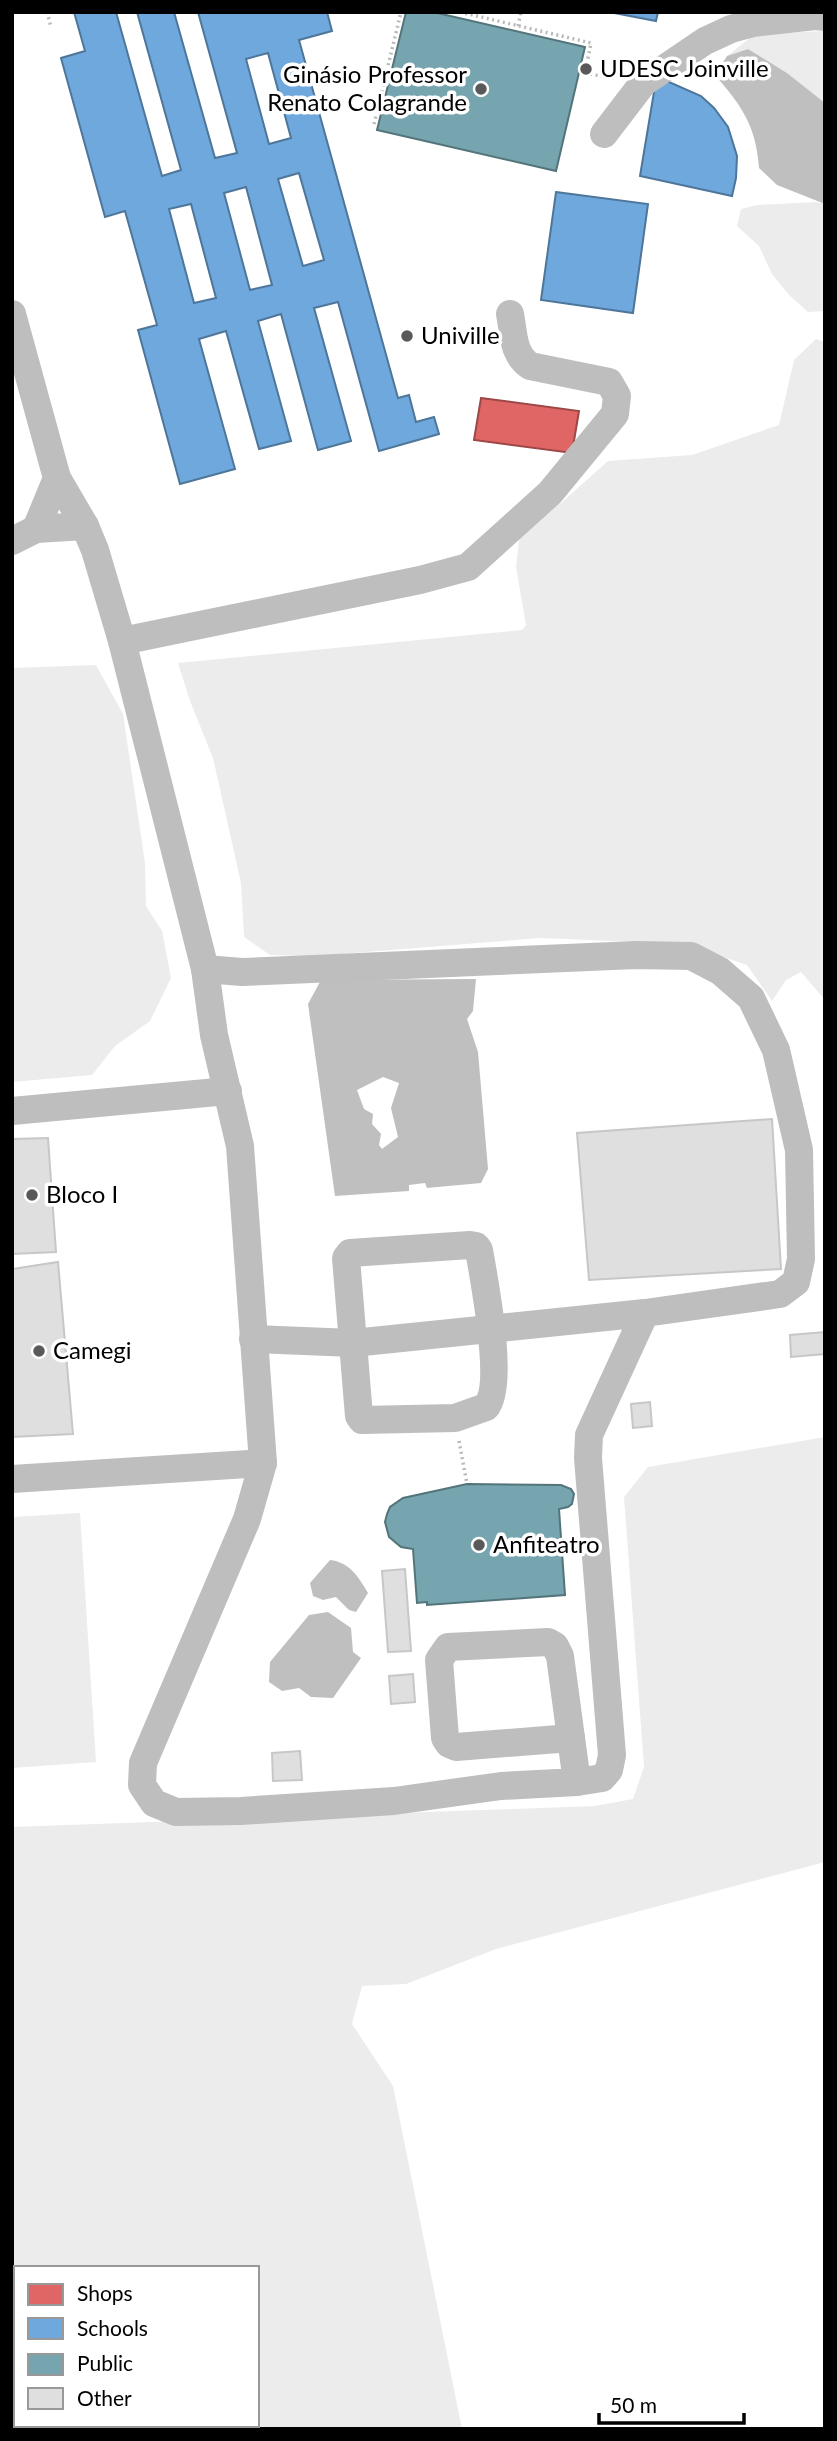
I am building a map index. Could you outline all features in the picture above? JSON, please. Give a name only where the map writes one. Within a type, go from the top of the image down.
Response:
[{"type":"lane","points":[[604,134],[643,83],[705,41],[731,29],[753,23],[825,17]]},
{"type":"lane","points":[[12,314],[57,478],[85,526],[95,550],[122,642],[205,969],[214,1035],[240,1146],[263,1463],[247,1519],[143,1763],[142,1785],[154,1803],[176,1812],[242,1811],[394,1801],[501,1786],[602,1778],[609,1770],[612,1755],[588,1458],[589,1435],[645,1313]]},
{"type":"lane","points":[[122,642],[420,580],[468,567],[550,493],[615,414],[617,396],[609,382],[530,366],[521,359],[516,349],[510,314]]},
{"type":"lane","points":[[24,535],[57,478]]},
{"type":"lane","points":[[24,535],[85,526]]},
{"type":"lane","points":[[205,969],[242,972],[636,955],[691,956],[720,971],[751,998],[776,1051],[799,1150],[801,1259],[796,1282],[780,1294],[645,1313],[353,1343],[253,1339]]},
{"type":"lane","points":[[12,1111],[228,1091]]},
{"type":"lane","points":[[476,1246],[479,1250],[491,1330],[494,1374],[490,1403],[486,1407],[455,1418],[365,1422],[359,1416],[345,1258],[350,1253],[476,1246]]},
{"type":"lane","points":[[12,1479],[263,1463]]},
{"type":"lane","points":[[571,1738],[456,1747],[449,1744],[445,1738],[439,1660],[443,1651],[448,1647],[548,1642],[555,1646],[560,1656],[578,1782]]},
{"type":"path","points":[[47,12],[51,27]]},
{"type":"path","points":[[374,124],[401,12]]},
{"type":"path","points":[[460,12],[591,43],[584,73],[643,83]]},
{"type":"path","points":[[518,26],[522,12]]},
{"type":"path","points":[[455,1418],[467,1484]]},
{"type":"shaded area","points":[[825,31],[825,103],[787,73],[748,49],[727,56],[755,34]]},
{"type":"shaded area","points":[[748,49],[787,73],[825,103],[825,204],[777,185],[759,168],[755,140],[746,117],[715,75],[727,56]]},
{"type":"shaded area","points":[[816,202],[825,204],[825,311],[808,312],[789,295],[772,274],[759,246],[737,226],[741,209],[757,205]]},
{"type":"shaded area","points":[[816,339],[825,342],[825,1000],[801,972],[786,980],[772,1001],[747,965],[686,944],[540,938],[316,956],[270,955],[244,937],[241,883],[213,758],[178,663],[522,630],[526,625],[516,567],[520,532],[561,503],[608,461],[692,455],[779,425],[794,360]]},
{"type":"shaded area","points":[[96,665],[123,714],[145,863],[146,906],[162,931],[171,978],[150,1021],[115,1046],[92,1075],[12,1082],[12,668]]},
{"type":"shaded area","points":[[476,979],[473,1011],[467,1019],[478,1052],[488,1169],[481,1183],[427,1188],[425,1183],[409,1185],[409,1191],[335,1196],[308,1004],[321,980]],"holes":[[[383,1077],[399,1083],[391,1108],[398,1137],[382,1149],[379,1145],[381,1134],[372,1124],[373,1114],[364,1109],[357,1090]]]},
{"type":"shaded area","points":[[825,1437],[825,1862],[496,1949],[406,1984],[362,1986],[352,2024],[393,2086],[462,2429],[12,2429],[12,1827],[595,1806],[633,1799],[644,1767],[624,1497],[648,1467]]},
{"type":"shaded area","points":[[80,1513],[96,1762],[12,1768],[12,1517]]},
{"type":"shaded area","points":[[330,1560],[348,1567],[368,1593],[356,1612],[349,1610],[336,1597],[323,1600],[313,1596],[310,1583]]},
{"type":"shaded area","points":[[328,1612],[351,1628],[353,1652],[361,1658],[333,1698],[311,1697],[299,1688],[282,1691],[269,1682],[270,1662],[309,1615]]},
{"type":"building: Shops","points":[[481,398],[579,411],[572,453],[474,440]]},
{"type":"building: Schools","points":[[74,12],[116,12],[162,176],[181,170],[137,12],[174,12],[215,158],[237,153],[198,12],[327,12],[332,31],[299,40],[398,398],[409,395],[416,422],[434,417],[439,434],[379,451],[338,302],[314,308],[351,441],[318,450],[281,314],[258,321],[291,441],[259,449],[226,331],[199,339],[235,469],[180,484],[138,330],[157,325],[125,211],[105,217],[61,58],[85,51]],"holes":[[[268,53],[291,138],[269,144],[246,59]],[[299,173],[324,260],[303,266],[278,179]],[[246,187],[272,285],[250,290],[224,193]],[[191,204],[216,298],[194,303],[169,209]]]},
{"type":"building: Schools","points":[[609,12],[658,12],[656,21]]},
{"type":"building: Schools","points":[[656,80],[669,82],[701,96],[728,127],[737,156],[732,196],[640,176]]},
{"type":"building: Schools","points":[[556,192],[648,204],[633,313],[541,300]]},
{"type":"building: Public","name":"Ginásio Professor Renato Colagrande","points":[[406,12],[433,12],[585,47],[556,171],[377,130]]},
{"type":"building: Public","name":"Anfiteatro","points":[[467,1484],[561,1485],[571,1489],[574,1494],[572,1504],[559,1509],[565,1595],[427,1605],[427,1602],[417,1603],[413,1549],[401,1547],[389,1537],[385,1522],[387,1514],[390,1507],[403,1498]]},
{"type":"building: Other","points":[[772,1119],[781,1269],[589,1280],[577,1133]]},
{"type":"building: Other","name":"Bloco I","points":[[48,1138],[56,1252],[12,1254],[12,1139]]},
{"type":"building: Other","name":"Camegi","points":[[58,1262],[73,1434],[12,1437],[12,1269]]},
{"type":"building: Other","points":[[825,1332],[825,1354],[791,1357],[790,1335]]},
{"type":"building: Other","points":[[650,1402],[652,1426],[633,1428],[631,1404]]},
{"type":"building: Other","points":[[405,1569],[411,1651],[388,1652],[382,1571]]},
{"type":"building: Other","points":[[413,1674],[415,1702],[391,1704],[389,1676]]},
{"type":"building: Other","points":[[300,1751],[302,1780],[273,1781],[272,1753]]},
{"type":"place","name":"UDESC Joinville","points":[[586,69]]},
{"type":"place","name":"Ginásio Professor Renato Colagrande","points":[[481,89]]},
{"type":"place","name":"Univille","points":[[407,336]]},
{"type":"place","name":"Bloco I","points":[[32,1195]]},
{"type":"place","name":"Camegi","points":[[39,1351]]},
{"type":"place","name":"Anfiteatro","points":[[479,1545]]}]
